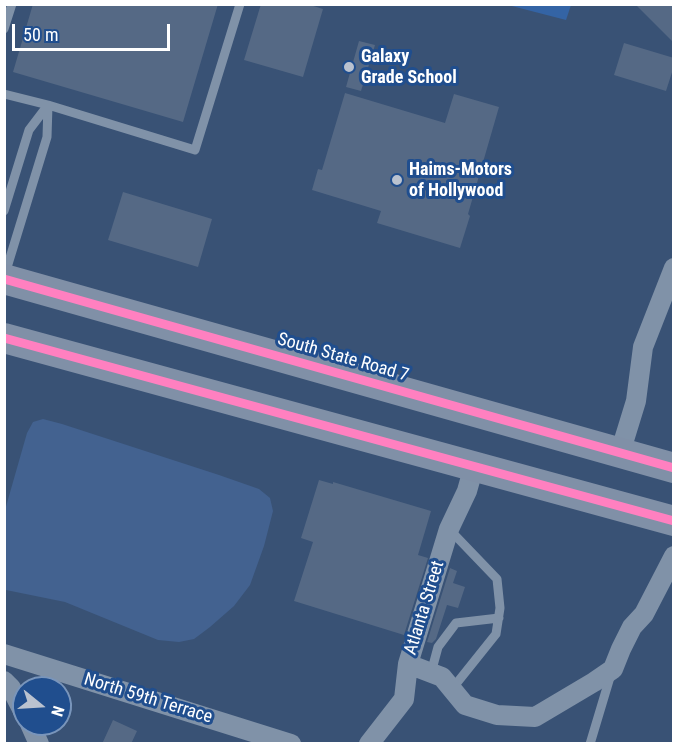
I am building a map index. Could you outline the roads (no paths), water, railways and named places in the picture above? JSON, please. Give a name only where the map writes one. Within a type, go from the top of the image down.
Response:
[{"type":"main road","name":"South State Road 7","points":[[4,278],[674,468]]},
{"type":"main road","points":[[4,303],[16,300],[72,298]]},
{"type":"main road","points":[[4,338],[674,521]]},
{"type":"street","points":[[620,453],[636,401],[643,347],[674,268]]},
{"type":"street","name":"Atlanta Street","points":[[369,744],[404,699],[408,664],[449,529],[467,491],[474,466]]},
{"type":"street","points":[[408,664],[441,677],[465,705],[497,715],[535,717],[613,669],[632,627],[644,614],[674,556]]},
{"type":"street","name":"North 59th Terrace","points":[[4,654],[291,744]]},
{"type":"lane","points":[[4,29],[12,4]]},
{"type":"lane","points":[[4,94],[48,105],[195,150],[240,4]]},
{"type":"lane","points":[[4,211],[29,130],[48,105]]},
{"type":"lane","points":[[4,278],[47,137],[48,105]]},
{"type":"lane","points":[[449,529],[497,579],[500,608],[496,634],[452,689]]},
{"type":"lane","points":[[431,673],[438,647],[456,623],[498,618]]},
{"type":"lane","points":[[590,744],[613,669]]},
{"type":"place","name":"Galaxy Grade School","points":[[349,67]]},
{"type":"place","name":"Haims-Motors of Hollywood","points":[[397,180]]}]
